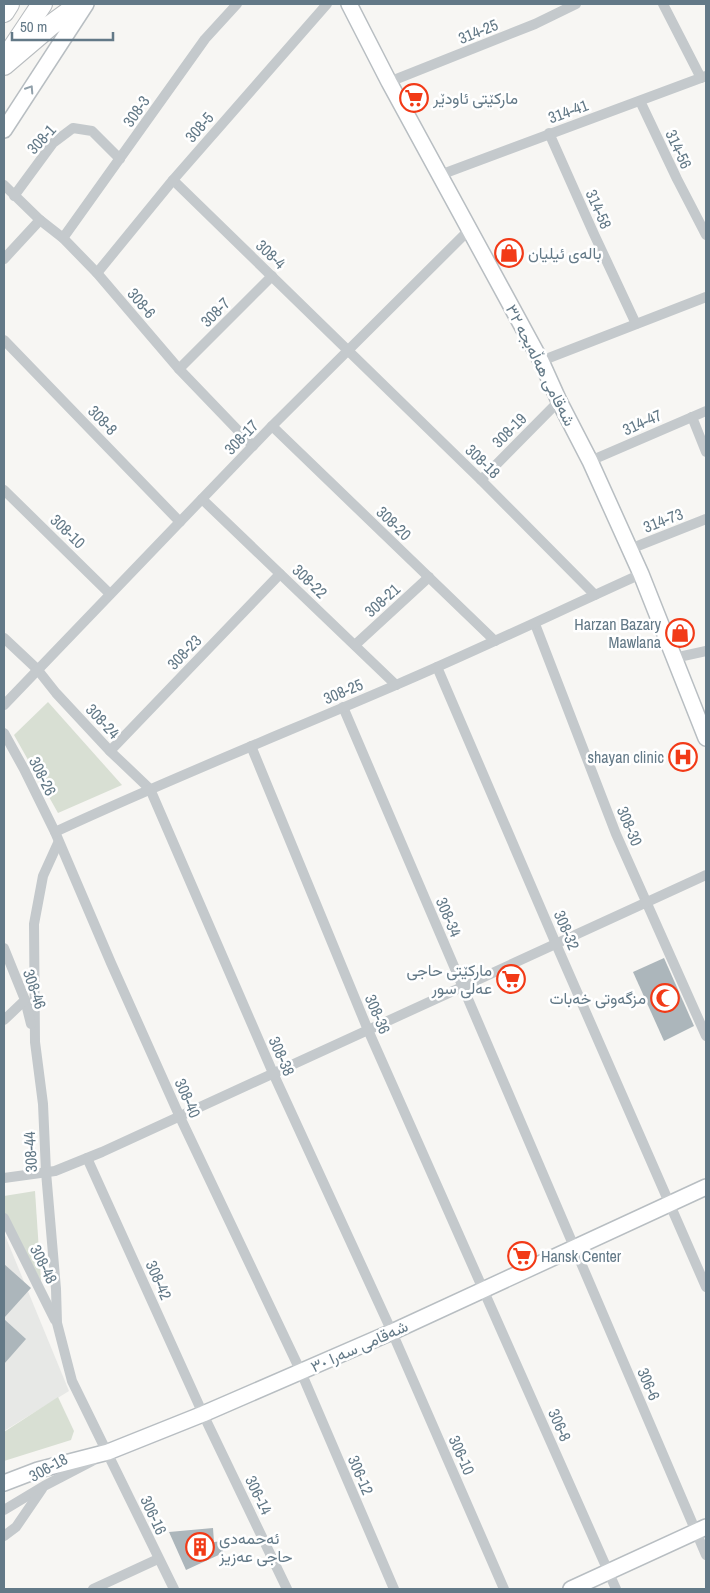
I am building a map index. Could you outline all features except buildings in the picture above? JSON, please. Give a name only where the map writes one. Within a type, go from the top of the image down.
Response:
[{"type":"highway","points":[[4,12],[9,4]]},
{"type":"highway","points":[[4,63],[42,4]]},
{"type":"highway","points":[[4,63],[80,4]]},
{"type":"street","points":[[4,130],[86,4]]},
{"type":"street","name":"308-3","points":[[63,238],[205,39],[237,4]]},
{"type":"street","name":"308-5","points":[[97,273],[173,180],[327,4]]},
{"type":"street","name":"شەقامی هەڵەبجە ٣٢","points":[[349,4],[389,82],[541,361],[558,401],[590,461],[641,574],[706,738]]},
{"type":"street","name":"314-25","points":[[389,82],[535,24],[576,4]]},
{"type":"street","points":[[663,4],[704,77]]},
{"type":"street","name":"314-41","points":[[440,175],[704,77]]},
{"type":"street","name":"314-56","points":[[640,101],[677,180],[706,235]]},
{"type":"street","name":"308-1","points":[[14,196],[53,143],[73,128],[92,131],[120,159]]},
{"type":"street","name":"314-58","points":[[549,133],[592,232],[636,324]]},
{"type":"street","name":"308-4","points":[[173,180],[348,350]]},
{"type":"street","name":"308-6","points":[[4,185],[40,220],[63,238],[97,273],[179,369],[253,446]]},
{"type":"street","points":[[4,259],[40,220]]},
{"type":"street","name":"308-17","points":[[4,705],[272,426],[470,229]]},
{"type":"street","name":"308-7","points":[[179,369],[272,276]]},
{"type":"street","points":[[541,361],[706,297]]},
{"type":"street","name":"308-8","points":[[4,340],[180,522]]},
{"type":"street","name":"308-18","points":[[348,350],[595,595]]},
{"type":"street","name":"308-19","points":[[481,480],[558,401]]},
{"type":"street","name":"314-47","points":[[590,461],[706,410]]},
{"type":"street","points":[[692,417],[706,452]]},
{"type":"street","name":"308-20","points":[[272,426],[495,641]]},
{"type":"street","name":"308-10","points":[[4,490],[110,594]]},
{"type":"street","name":"308-22","points":[[202,499],[396,685]]},
{"type":"street","name":"314-73","points":[[630,549],[706,519]]},
{"type":"street","name":"308-23","points":[[110,751],[280,574]]},
{"type":"street","name":"308-25","points":[[55,832],[150,789],[535,624],[641,574]]},
{"type":"street","name":"308-21","points":[[355,645],[429,578]]},
{"type":"street","name":"308-30","points":[[535,624],[616,834],[706,1036]]},
{"type":"street","name":"308-24","points":[[4,638],[37,670],[110,751],[150,789]]},
{"type":"street","points":[[674,658],[706,651]]},
{"type":"street","name":"308-32","points":[[437,667],[706,1287]]},
{"type":"street","name":"308-34","points":[[343,707],[574,1248]]},
{"type":"street","name":"308-26","points":[[4,733],[55,832]]},
{"type":"street","name":"308-36","points":[[251,746],[368,1030],[483,1290]]},
{"type":"street","name":"308-38","points":[[150,789],[273,1073],[392,1332]]},
{"type":"street","name":"308-40","points":[[55,832],[58,843],[179,1116],[301,1372]]},
{"type":"street","name":"308-44","points":[[58,843],[43,876],[34,924],[35,1042],[43,1104],[57,1323],[72,1380],[108,1452]]},
{"type":"street","points":[[4,1178],[54,1171],[87,1158],[706,875]]},
{"type":"street","name":"308-46","points":[[4,948],[25,1000],[35,1042]]},
{"type":"street","points":[[4,1020],[25,1000]]},
{"type":"street","name":"308-42","points":[[87,1158],[203,1414]]},
{"type":"street","name":"شەقامی سەرا ٣٠","points":[[4,1483],[38,1470],[108,1452],[203,1414],[392,1332],[706,1187]]},
{"type":"street","name":"308-48","points":[[4,1218],[57,1323]]},
{"type":"street","name":"306-6","points":[[574,1248],[701,1530],[706,1555]]},
{"type":"street","name":"306-8","points":[[483,1290],[616,1589]]},
{"type":"street","name":"306-10","points":[[392,1332],[504,1589]]},
{"type":"street","name":"306-12","points":[[301,1372],[394,1589]]},
{"type":"street","name":"306-14","points":[[203,1414],[287,1589]]},
{"type":"street","name":"306-18","points":[[4,1510],[108,1452]]},
{"type":"street","name":"306-16","points":[[108,1452],[174,1589]]},
{"type":"street","points":[[4,1536],[16,1527],[44,1486]]},
{"type":"street","points":[[571,1589],[701,1530]]},
{"type":"street","points":[[93,1589],[158,1559]]},
{"type":"shaded area","points":[[48,702],[122,785],[58,813],[14,735]]},
{"type":"shaded area","points":[[35,1191],[41,1281],[4,1213],[4,1196]]},
{"type":"shaded area","points":[[4,1233],[69,1391],[4,1431]]},
{"type":"shaded area","points":[[58,1397],[74,1431],[71,1440],[4,1461],[4,1432]]},
{"type":"place","name":"مارکێتی ئاودێر","points":[[414,98]]},
{"type":"place","name":"بالەی ئیلیان","points":[[509,253]]},
{"type":"place","name":"Harzan Bazary Mawlana","points":[[680,633]]},
{"type":"place","name":"shayan clinic","points":[[683,757]]},
{"type":"place","name":"مارکێتی حاجی عەلی سور","points":[[511,979]]},
{"type":"place","name":"مزگەوتی خەبات","points":[[665,998]]},
{"type":"place","name":"Hansk Center","points":[[522,1256]]},
{"type":"place","name":"ئەحمەدی حاجی عەزیز","points":[[200,1547]]}]
